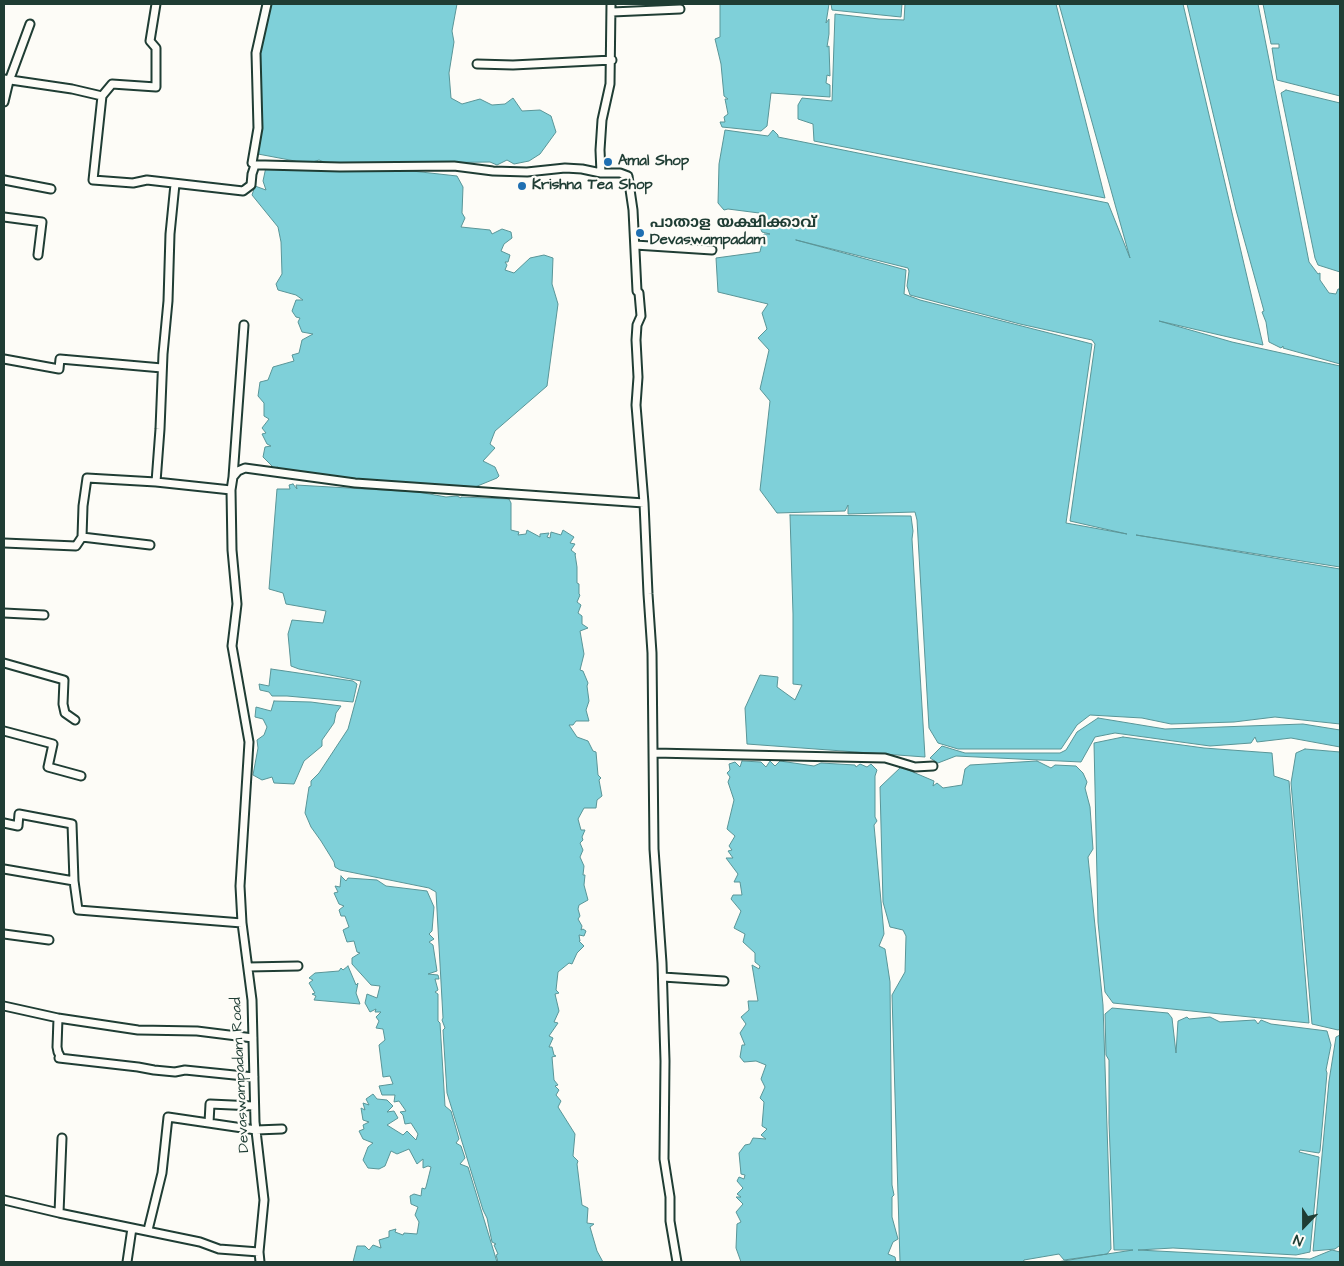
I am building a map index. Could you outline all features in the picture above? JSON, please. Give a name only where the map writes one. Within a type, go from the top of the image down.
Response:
[{"type":"street","points":[[156,4],[150,41],[156,48],[156,87],[112,84],[102,96],[93,180],[133,182],[147,180],[243,190],[251,185],[252,174],[256,165]]},
{"type":"street","points":[[267,4],[256,53],[258,128],[252,163],[256,165],[340,167],[454,166],[527,172],[564,168],[601,173],[620,173],[628,176],[635,245],[637,291],[639,293],[641,316],[636,340],[638,377],[636,405],[644,503],[652,653],[654,849],[665,1061],[664,1159],[670,1197],[670,1221],[676,1262]]},
{"type":"street","points":[[601,173],[602,120],[610,84],[612,60],[611,8],[680,9]]},
{"type":"street","points":[[4,102],[7,80],[30,24]]},
{"type":"street","points":[[477,64],[513,65],[612,60]]},
{"type":"street","points":[[7,80],[72,89],[102,96]]},
{"type":"street","points":[[4,180],[51,188]]},
{"type":"street","points":[[156,482],[162,368],[168,301],[170,234],[175,184]]},
{"type":"street","points":[[4,218],[42,222],[38,255]]},
{"type":"street","points":[[635,245],[712,250]]},
{"type":"street","name":"Devaswampadam Road","points":[[244,325],[231,490],[232,550],[237,604],[232,646],[249,742],[240,886],[242,923],[252,1000],[254,1106],[264,1200],[259,1252],[260,1262]]},
{"type":"street","points":[[4,359],[59,369],[60,358],[162,368]]},
{"type":"street","points":[[233,477],[238,471],[245,468],[355,483],[644,503]]},
{"type":"street","points":[[4,543],[76,546],[82,538],[82,506],[87,478],[156,482],[231,490]]},
{"type":"street","points":[[82,538],[150,545]]},
{"type":"street","points":[[4,613],[44,615]]},
{"type":"street","points":[[4,663],[64,680],[63,704],[65,713],[75,720]]},
{"type":"street","points":[[4,731],[53,744],[48,767],[81,776]]},
{"type":"street","points":[[654,753],[885,758],[915,767],[933,766]]},
{"type":"street","points":[[4,824],[18,826],[19,814],[72,824],[74,880],[78,910],[242,923]]},
{"type":"street","points":[[4,869],[74,880]]},
{"type":"street","points":[[4,934],[49,940]]},
{"type":"street","points":[[248,967],[298,966]]},
{"type":"street","points":[[662,976],[724,981]]},
{"type":"street","points":[[4,1006],[58,1018],[138,1030],[196,1031],[253,1038]]},
{"type":"street","points":[[58,1018],[59,1043],[57,1047],[60,1058],[154,1070],[175,1072],[185,1070],[254,1077]]},
{"type":"street","points":[[209,1123],[210,1104],[254,1106]]},
{"type":"street","points":[[148,1230],[162,1173],[168,1117],[256,1130],[282,1129]]},
{"type":"street","points":[[59,1213],[62,1138]]},
{"type":"street","points":[[4,1200],[200,1242],[219,1250],[259,1252]]},
{"type":"street","points":[[127,1262],[132,1228]]},
{"type":"water","points":[[270,4],[457,4],[452,31],[454,42],[449,73],[451,98],[462,104],[480,99],[492,105],[505,104],[513,98],[522,111],[540,110],[551,116],[556,132],[540,154],[529,161],[514,164],[507,160],[497,165],[490,162],[329,164],[319,160],[303,165],[295,161],[258,154],[262,120],[258,71],[261,41]]},
{"type":"water","points":[[720,4],[829,4],[826,23],[829,19],[827,47],[829,46],[830,76],[827,75],[826,83],[830,85],[830,97],[771,93],[767,126],[761,131],[722,127],[720,122],[725,122],[724,117],[728,114],[725,99],[728,99],[724,96],[721,64],[715,39],[720,37]]},
{"type":"water","points":[[831,4],[902,4],[901,17],[832,10]]},
{"type":"water","points":[[905,4],[1056,4],[1105,198],[814,141],[813,124],[798,119],[798,105],[802,98],[832,101],[835,14],[904,20]]},
{"type":"water","points":[[1059,4],[1183,4],[1263,345],[1159,321],[1232,342],[1340,366],[1340,567],[1136,535],[1340,569],[1340,724],[1275,717],[1234,722],[1171,724],[1142,718],[1090,715],[1077,725],[1061,749],[958,749],[938,743],[929,728],[915,512],[848,514],[848,505],[845,511],[777,513],[760,490],[770,401],[760,389],[769,350],[758,338],[767,329],[762,313],[768,304],[718,292],[716,258],[760,252],[764,234],[770,234],[762,232],[757,221],[759,213],[724,210],[718,203],[719,164],[725,130],[768,136],[773,130],[778,137],[1108,203],[1130,258]],"holes":[[[796,240],[908,268],[907,286],[910,295],[1020,324],[1092,340],[1095,344],[1070,521],[1127,534],[1066,523],[1092,344],[920,300],[904,294],[906,270]]]},
{"type":"water","points":[[1187,4],[1258,4],[1309,262],[1318,274],[1320,273],[1320,280],[1329,293],[1336,294],[1338,289],[1340,289],[1340,364],[1283,348],[1283,346],[1281,348],[1269,342],[1266,322],[1262,312],[1264,311],[1236,210]]},
{"type":"water","points":[[1263,4],[1340,4],[1340,96],[1277,80],[1272,48],[1279,48],[1279,44],[1271,44]]},
{"type":"water","points":[[1286,90],[1340,103],[1340,272],[1318,265],[1315,258],[1281,93]]},
{"type":"water","points":[[266,167],[412,171],[457,176],[463,187],[462,213],[465,218],[461,227],[490,230],[492,234],[502,229],[511,232],[512,238],[504,244],[501,251],[510,255],[508,262],[505,262],[507,265],[505,270],[514,273],[530,258],[544,255],[553,258],[552,284],[558,304],[547,386],[495,431],[490,444],[495,448],[483,461],[495,467],[499,476],[497,478],[475,487],[331,478],[277,470],[278,467],[274,468],[263,457],[265,447],[271,446],[267,444],[262,434],[266,433],[262,428],[269,419],[264,416],[264,403],[258,396],[260,382],[268,380],[273,367],[294,361],[292,355],[299,353],[302,340],[313,334],[302,332],[298,322],[300,318],[296,317],[292,311],[296,300],[303,300],[296,295],[278,290],[276,284],[282,274],[281,242],[278,227],[252,195],[255,186],[266,190],[263,181]]},
{"type":"water","points":[[293,484],[297,489],[296,485],[418,492],[461,498],[509,499],[511,503],[511,530],[519,532],[518,535],[526,534],[527,530],[540,537],[540,534],[549,533],[547,537],[550,538],[551,532],[561,535],[563,530],[574,537],[570,543],[575,544],[571,550],[576,554],[577,583],[579,584],[580,595],[577,602],[581,605],[578,613],[582,616],[582,624],[588,628],[580,631],[584,654],[580,670],[583,671],[588,683],[589,701],[586,710],[589,721],[576,721],[573,725],[569,725],[577,737],[588,741],[593,751],[596,752],[602,796],[597,800],[596,808],[584,808],[578,819],[581,830],[585,830],[582,837],[583,840],[580,843],[583,850],[580,857],[584,866],[584,885],[588,900],[579,905],[580,916],[578,919],[582,926],[581,930],[586,931],[584,936],[579,935],[579,941],[584,946],[577,953],[572,964],[569,963],[558,972],[556,990],[559,993],[555,994],[559,1011],[554,1022],[558,1023],[549,1036],[553,1038],[549,1047],[552,1047],[556,1056],[552,1057],[554,1080],[558,1085],[555,1086],[559,1090],[556,1095],[561,1101],[558,1107],[575,1134],[573,1156],[578,1161],[582,1205],[588,1208],[587,1223],[594,1224],[590,1227],[597,1251],[603,1262],[498,1262],[496,1255],[498,1254],[494,1245],[496,1244],[492,1242],[487,1218],[447,1093],[443,1030],[445,1028],[442,1020],[436,892],[429,888],[340,870],[335,867],[334,862],[311,827],[305,813],[311,781],[319,773],[348,729],[361,681],[291,666],[288,634],[292,620],[323,623],[326,611],[286,604],[283,593],[269,589],[277,489],[290,489],[289,485]]},
{"type":"water","points":[[790,515],[911,516],[925,757],[747,744],[745,708],[760,675],[778,677],[777,687],[795,700],[802,685],[793,684]]},
{"type":"water","points":[[271,669],[353,681],[357,684],[353,702],[272,696],[269,692],[260,690],[259,684],[269,686]]},
{"type":"water","points":[[274,701],[311,702],[341,706],[336,713],[334,723],[322,740],[322,746],[304,761],[294,784],[274,783],[272,777],[262,780],[253,775],[258,748],[257,740],[264,735],[267,727],[263,719],[255,717],[256,707],[271,711]]},
{"type":"water","points":[[1098,718],[1165,729],[1303,724],[1340,730],[1340,747],[1291,738],[1257,742],[1255,737],[1251,743],[1210,746],[1115,733],[1095,737],[1081,762],[956,756],[938,763],[930,758],[942,746],[965,753],[1060,753],[1066,750],[1077,732]]},
{"type":"water","points":[[1123,737],[1204,748],[1272,753],[1274,776],[1289,781],[1309,1023],[1113,1003],[1105,992],[1098,922],[1094,743]]},
{"type":"water","points":[[1305,749],[1340,752],[1340,1029],[1338,1030],[1312,1024],[1291,783],[1296,753]]},
{"type":"water","points":[[742,761],[761,762],[766,767],[770,761],[775,766],[780,761],[814,766],[821,763],[855,765],[856,767],[860,764],[867,767],[871,764],[877,770],[875,776],[875,817],[877,821],[874,825],[884,934],[879,946],[885,949],[890,982],[892,1185],[894,1195],[892,1197],[892,1217],[898,1239],[893,1242],[888,1254],[895,1257],[896,1262],[741,1262],[736,1248],[737,1224],[741,1222],[736,1212],[743,1204],[736,1197],[741,1197],[737,1194],[743,1188],[737,1181],[739,1177],[744,1179],[745,1175],[741,1174],[739,1153],[745,1145],[750,1144],[753,1138],[766,1139],[761,1135],[767,1129],[762,1126],[764,1102],[760,1098],[765,1087],[761,1079],[766,1065],[756,1061],[744,1062],[740,1057],[742,1045],[745,1045],[740,1033],[746,1024],[741,1017],[749,1010],[748,1001],[758,1001],[752,965],[759,969],[760,966],[755,962],[755,953],[743,942],[745,934],[734,928],[741,911],[731,899],[733,895],[742,895],[740,882],[734,882],[738,874],[726,858],[733,858],[728,851],[732,850],[729,846],[735,836],[727,829],[734,800],[728,782],[730,777],[727,773],[730,770],[729,764],[735,762],[740,767]]},
{"type":"water","points":[[1037,761],[1051,768],[1055,765],[1076,766],[1083,773],[1087,782],[1085,788],[1090,807],[1093,849],[1088,857],[1103,1005],[1111,1249],[1107,1254],[1064,1260],[1059,1254],[1024,1260],[1023,1262],[900,1262],[892,995],[905,972],[906,936],[903,930],[890,927],[883,902],[880,787],[901,767],[934,781],[933,786],[937,783],[943,788],[962,785],[965,769],[970,765]]},
{"type":"water","points":[[341,876],[346,881],[348,878],[377,880],[386,886],[427,891],[434,907],[432,931],[429,934],[434,939],[429,942],[433,945],[437,971],[428,974],[438,975],[439,979],[435,979],[438,990],[435,992],[438,994],[438,1021],[440,1023],[445,1106],[451,1111],[459,1139],[456,1143],[461,1146],[465,1158],[460,1164],[468,1167],[497,1262],[353,1262],[357,1246],[365,1246],[369,1250],[373,1245],[381,1248],[379,1240],[389,1237],[389,1231],[396,1229],[395,1232],[403,1235],[404,1233],[417,1234],[419,1222],[415,1215],[418,1207],[411,1204],[410,1196],[414,1194],[421,1196],[422,1188],[425,1189],[426,1187],[431,1167],[423,1168],[423,1159],[417,1164],[409,1149],[397,1154],[391,1151],[385,1166],[379,1169],[368,1168],[363,1160],[368,1147],[373,1143],[363,1139],[359,1131],[364,1129],[363,1125],[369,1122],[363,1120],[361,1108],[365,1110],[363,1103],[369,1105],[366,1099],[373,1094],[377,1099],[387,1100],[393,1106],[387,1112],[394,1111],[398,1118],[387,1125],[403,1135],[407,1131],[416,1140],[418,1134],[411,1123],[405,1124],[403,1115],[400,1112],[406,1111],[399,1101],[394,1102],[395,1095],[382,1095],[379,1086],[393,1084],[390,1076],[383,1077],[379,1045],[385,1040],[383,1029],[376,1028],[379,1021],[376,1017],[381,1012],[375,1012],[376,1009],[370,1012],[365,1003],[367,994],[377,998],[380,986],[371,985],[352,964],[352,958],[360,953],[357,952],[354,941],[347,942],[343,930],[349,927],[345,916],[341,916],[339,910],[344,906],[339,904],[334,893],[338,892],[335,886],[340,887]]},
{"type":"water","points":[[348,966],[356,985],[358,983],[356,993],[360,1004],[314,1000],[316,996],[312,994],[315,993],[309,983],[313,980],[309,978],[315,973],[339,971],[341,968],[343,970]]},
{"type":"water","points":[[1112,1008],[1168,1013],[1172,1018],[1176,1053],[1178,1021],[1187,1017],[1189,1019],[1210,1017],[1220,1022],[1255,1020],[1258,1024],[1261,1020],[1271,1024],[1327,1031],[1331,1045],[1326,1070],[1320,1151],[1319,1153],[1300,1150],[1299,1152],[1319,1157],[1310,1252],[1296,1255],[1173,1248],[1138,1250],[1310,1259],[1332,1250],[1340,1252],[1340,1262],[1057,1262],[1133,1250],[1114,1250],[1109,1123],[1109,1060],[1106,1055],[1105,1014]]},
{"type":"water","points":[[1340,1035],[1340,1247],[1313,1251],[1329,1081],[1336,1037]]},
{"type":"place","name":"Amal Shop","points":[[608,162]]},
{"type":"place","name":"Krishna Tea Shop","points":[[522,186]]},
{"type":"place","name":"പാതാള യക്ഷിക്കാവ് Devaswampadam","points":[[640,233]]}]
